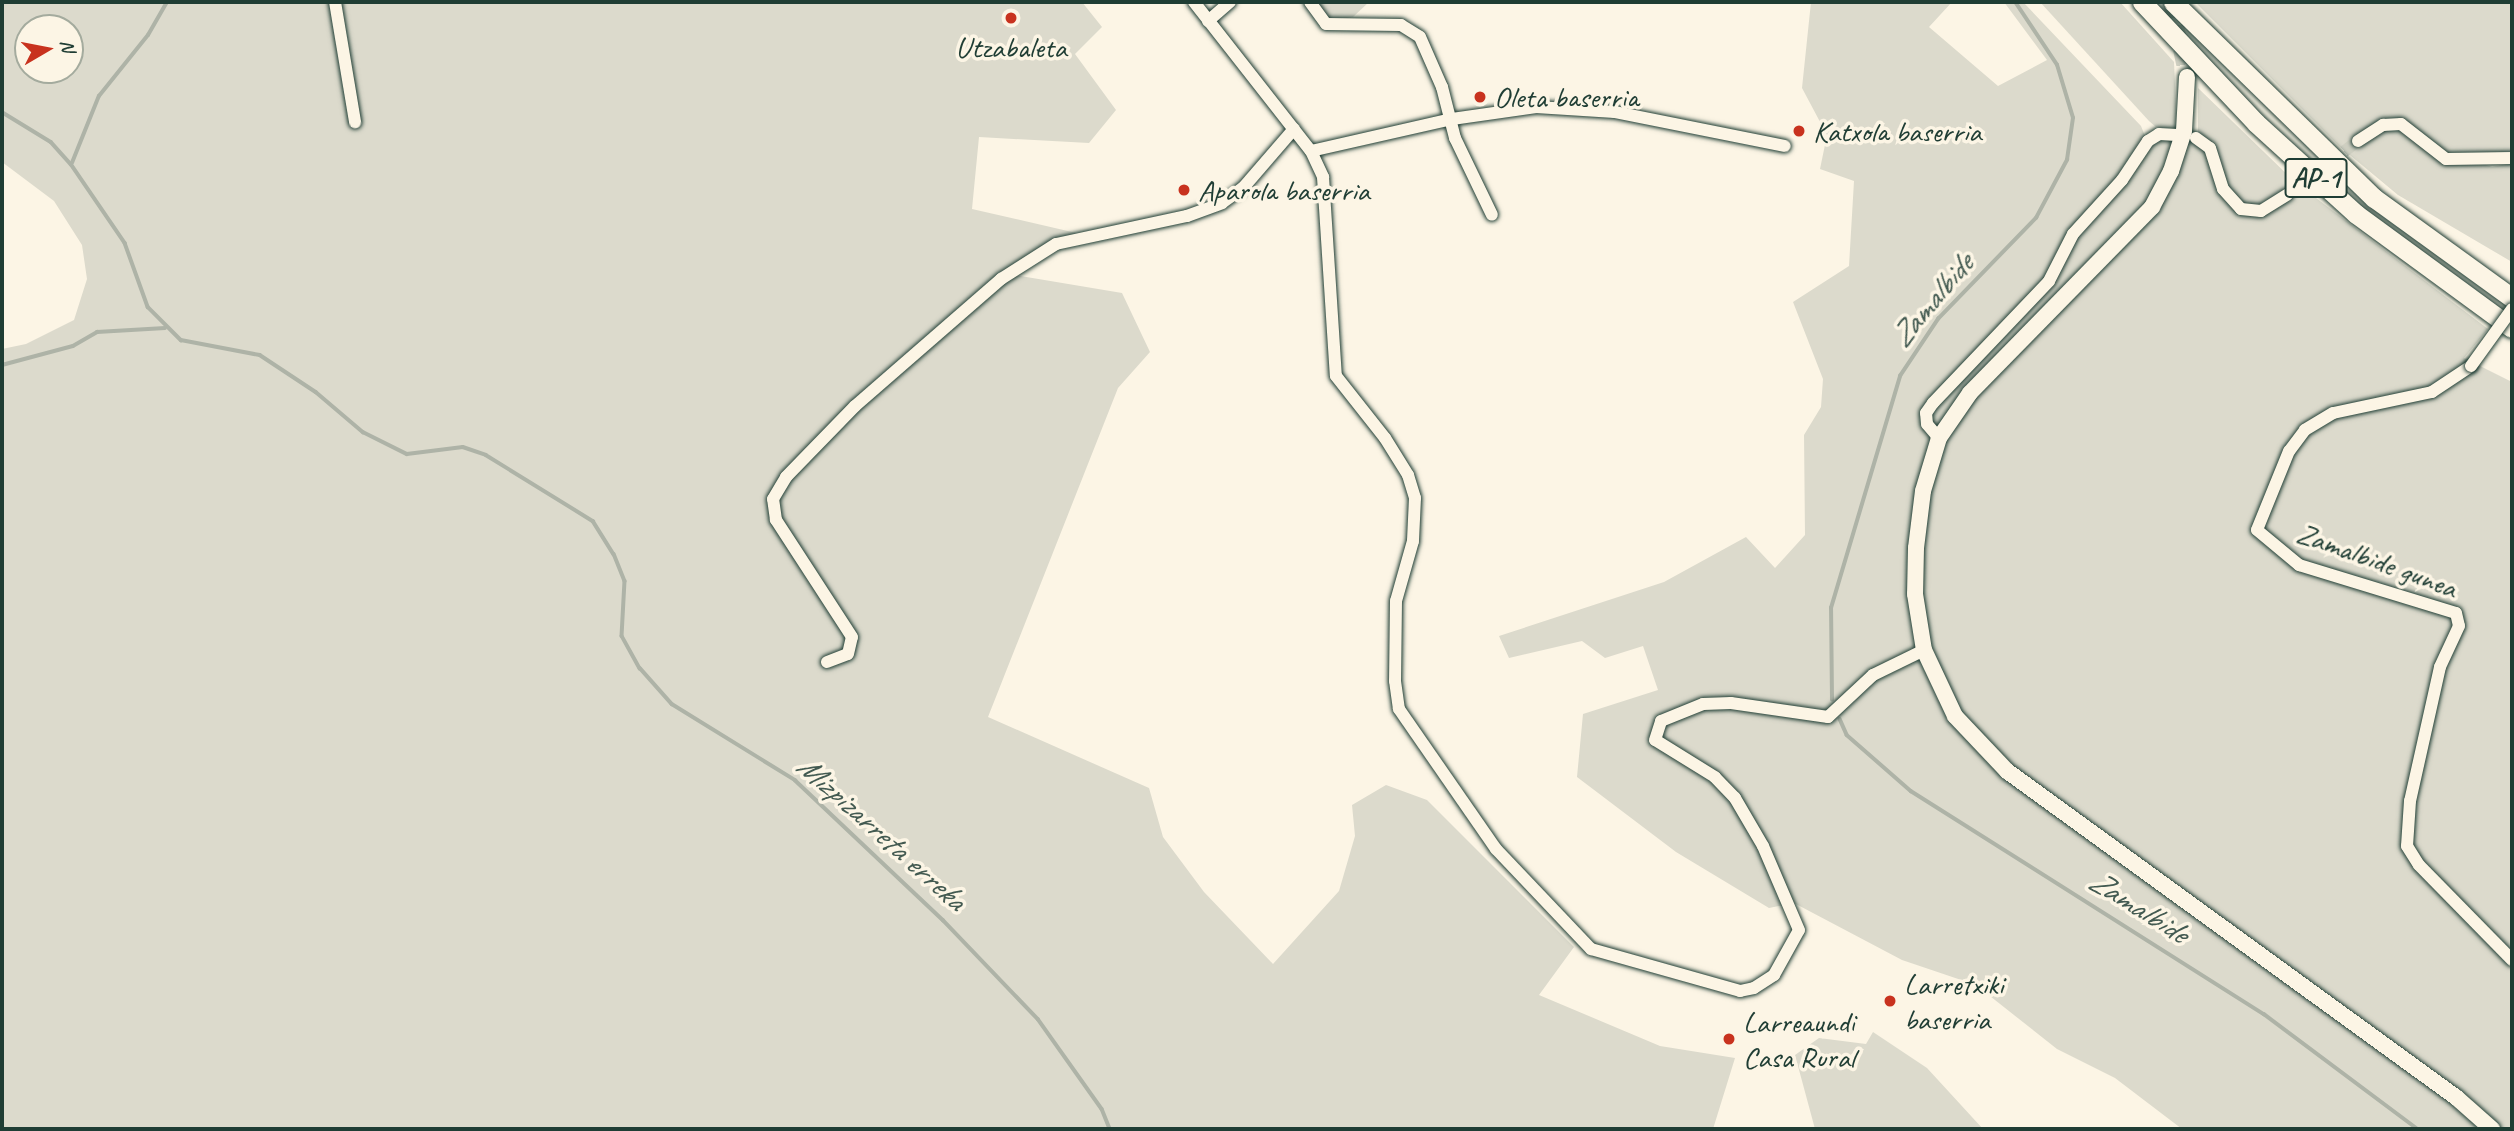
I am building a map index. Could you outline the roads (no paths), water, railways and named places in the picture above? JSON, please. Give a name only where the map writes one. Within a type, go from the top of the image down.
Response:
[{"type":"highway","name":"AP-1","points":[[2142,2],[2256,123],[2356,214],[2512,328]]},
{"type":"highway","name":"AP-1","points":[[2173,2],[2374,198],[2512,298]]},
{"type":"main road","points":[[2187,77],[2184,131],[2171,171],[2152,207],[1970,393],[1940,438],[1923,491],[1916,548],[1915,594],[1924,650],[1955,716],[2007,771],[2458,1098],[2492,1129]]},
{"type":"street","points":[[335,2],[355,122]]},
{"type":"street","points":[[1194,2],[1311,151],[1323,177],[1336,376],[1385,438],[1408,475],[1415,498],[1415,530],[1396,601],[1395,681],[1399,709],[1496,849],[1591,949],[1740,991],[1754,988],[1774,975],[1799,930],[1763,846],[1735,798],[1715,777],[1655,740],[1661,721],[1703,704],[1731,703],[1828,716],[1873,675],[1924,650]]},
{"type":"street","points":[[1208,21],[1230,2]]},
{"type":"street","points":[[1310,2],[1326,24],[1390,23],[1411,29],[1426,47],[1452,119],[1455,138],[1492,215]]},
{"type":"street","points":[[1311,151],[1501,110],[1580,108],[1785,146]]},
{"type":"street","points":[[2358,141],[2383,125],[2402,124],[2446,159],[2512,158]]},
{"type":"street","points":[[827,662],[848,654],[852,637],[776,520],[773,499],[786,477],[855,406],[1001,279],[1056,244],[1187,216],[1222,203],[1243,188],[1294,129]]},
{"type":"street","points":[[1940,438],[1927,424],[1933,403],[2049,281],[2073,234],[2122,180],[2148,141],[2159,134],[2178,135]]},
{"type":"street","points":[[2196,138],[2210,148],[2223,189],[2241,209],[2261,211],[2287,195]]},
{"type":"street","name":"Zamalbide gunea","points":[[2512,309],[2471,366],[2432,392],[2333,413],[2305,430],[2280,468],[2257,530],[2299,565],[2456,613],[2459,626],[2440,667],[2412,790],[2407,846],[2419,865],[2512,960]]},
{"type":"waterway","points":[[72,163],[99,96],[148,35],[167,2]]},
{"type":"waterway","name":"Zamalbide","points":[[1832,700],[1831,608],[1900,376],[1938,319],[2036,218],[2067,160],[2073,118],[2057,65],[2015,2]]},
{"type":"waterway","name":"Mizpizarreta erreka","points":[[2,112],[51,142],[71,164],[125,243],[148,307],[181,340],[260,355],[316,392],[363,432],[407,454],[463,447],[486,455],[593,521],[614,554],[625,581],[622,636],[640,668],[672,704],[795,780],[943,920],[1038,1019],[1102,1109],[1110,1129]]},
{"type":"waterway","points":[[2,365],[73,346],[97,332],[165,328]]},
{"type":"waterway","name":"Zamalbide","points":[[1840,719],[1847,735],[1911,791],[2264,1014],[2418,1129]]},
{"type":"tunnel","points":[[2171,2],[2187,77]]},
{"type":"tunnel","points":[[2287,195],[2358,141]]},
{"type":"place","name":"Utzabaleta","points":[[1011,18]]},
{"type":"place","name":"Oleta baserria","points":[[1480,97]]},
{"type":"place","name":"Katxola baserria","points":[[1799,131]]},
{"type":"place","name":"Aparola baserria","points":[[1184,190]]},
{"type":"place","name":"Larretxiki baserria","points":[[1890,1001]]},
{"type":"place","name":"Larreaundi Casa Rural","points":[[1729,1039]]}]
